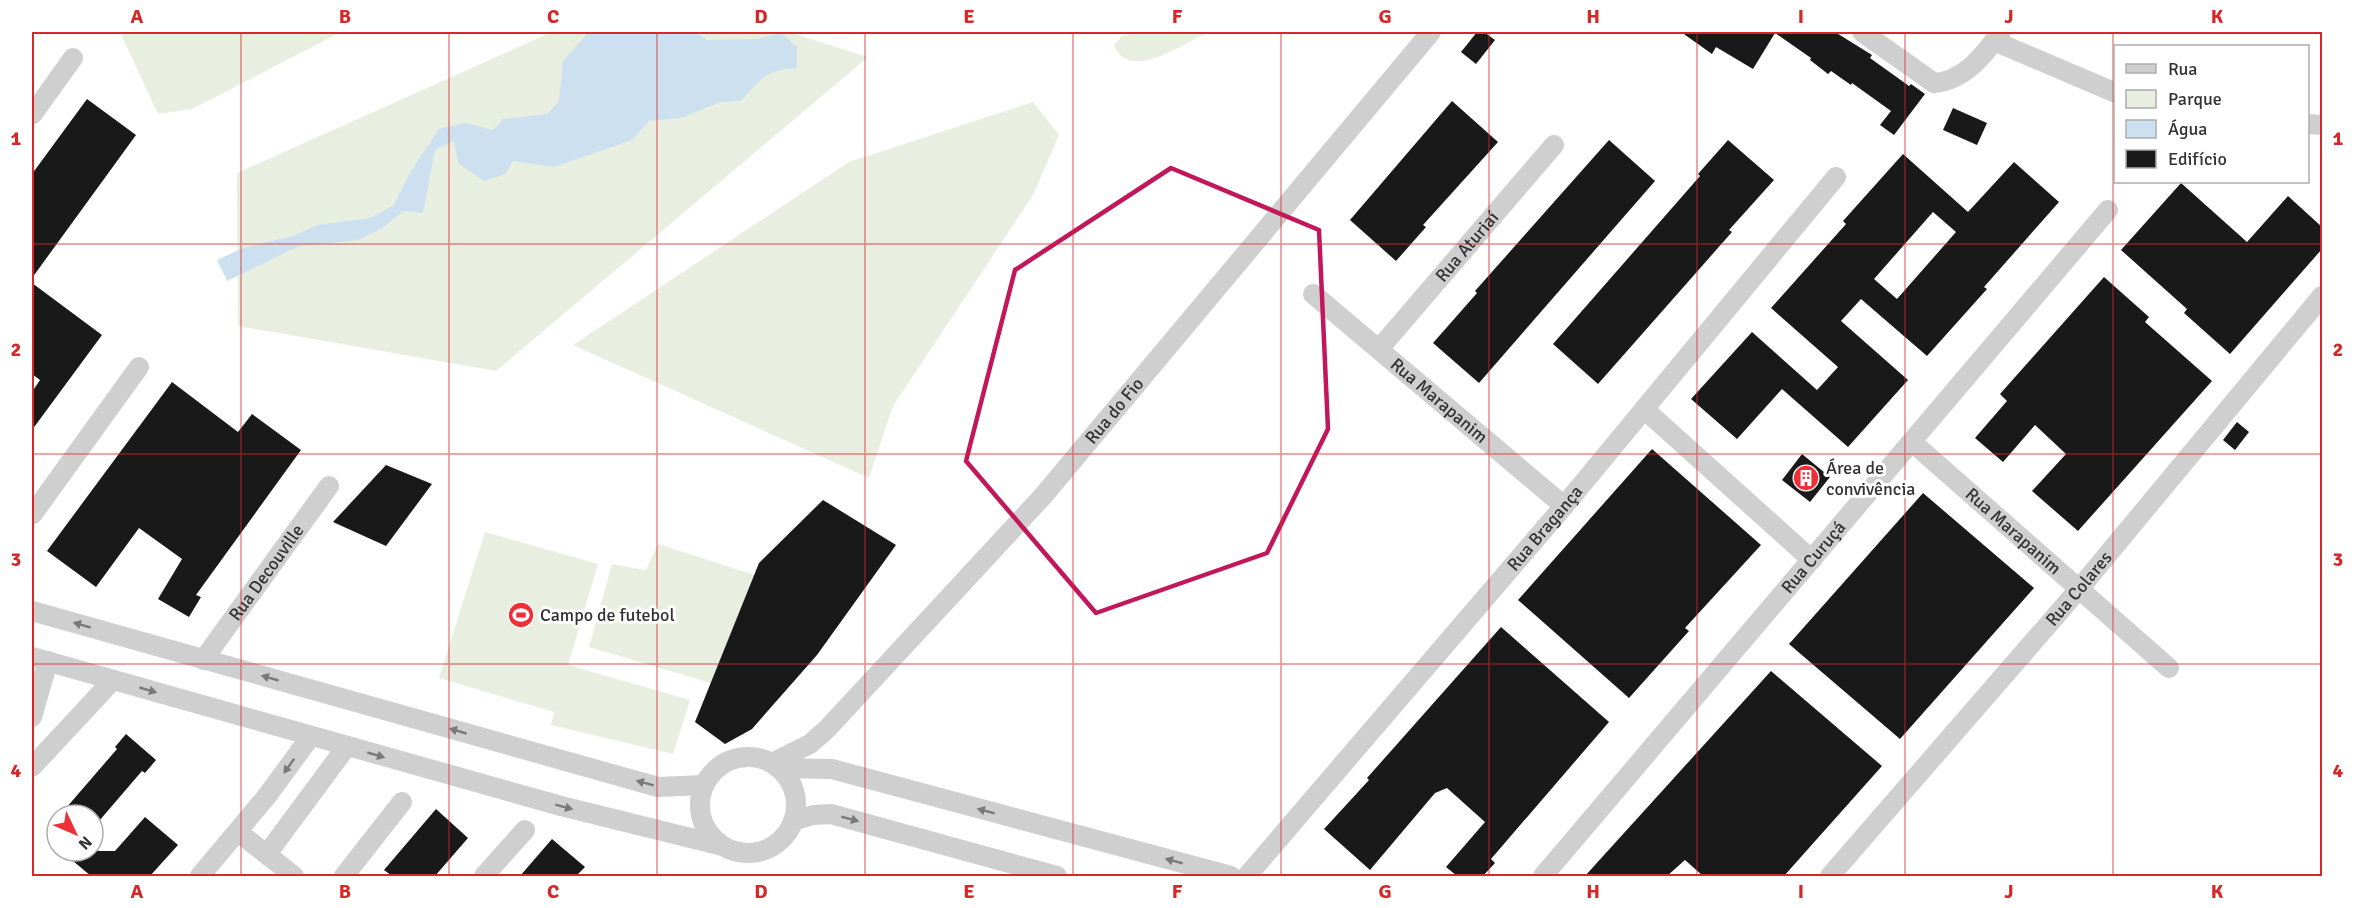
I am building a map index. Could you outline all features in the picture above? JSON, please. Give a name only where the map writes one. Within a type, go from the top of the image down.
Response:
[{"type":"street","name":"Rua do Fio","points":[[776,765],[810,744],[827,729],[1043,496],[1431,32]]},
{"type":"street","points":[[1862,32],[1934,83],[1958,77],[1997,36],[2114,93]]},
{"type":"street","points":[[32,115],[73,58]]},
{"type":"street","name":"Rua Aturiaí","points":[[1379,349],[1554,145]]},
{"type":"street","name":"Rua Bragança","points":[[1247,876],[1564,506],[1836,177]]},
{"type":"street","name":"Rua Curuçá","points":[[1543,876],[2108,210]]},
{"type":"street","name":"Rua Marapanim","points":[[1314,294],[1564,506]]},
{"type":"street","name":"Rua Colares","points":[[1830,876],[2079,589],[2322,296]]},
{"type":"street","points":[[32,515],[139,367]]},
{"type":"street","points":[[1644,409],[1812,560]]},
{"type":"street","name":"Rua Marapanim","points":[[1912,442],[2169,668]]},
{"type":"street","name":"Rua Decouville","points":[[203,660],[329,486]]},
{"type":"street","points":[[32,611],[658,787],[704,785]]},
{"type":"street","points":[[32,717],[40,659],[614,820],[723,846]]},
{"type":"street","points":[[32,767],[113,680]]},
{"type":"street","points":[[200,876],[238,831],[311,736]]},
{"type":"street","points":[[267,854],[347,746]]},
{"type":"street","points":[[776,765],[789,779],[796,807],[793,821],[776,844],[764,850],[736,852],[712,838],[700,813],[704,785],[715,769],[733,759],[753,757],[776,765],[832,769],[1231,876]]},
{"type":"street","points":[[344,876],[402,802]]},
{"type":"street","points":[[793,821],[813,815],[831,814],[1057,876]]},
{"type":"street","points":[[484,876],[525,830]]},
{"type":"street","points":[[238,831],[294,876]]},
{"type":"highlighted area","points":[[1171,168],[1319,230],[1328,429],[1267,553],[1096,613],[966,461],[1015,270]]},
{"type":"green space","points":[[120,32],[341,32],[192,109],[158,114]]},
{"type":"green space","points":[[552,32],[788,32],[868,57],[496,371],[238,326],[237,173]]},
{"type":"green space","points":[[1144,32],[1208,32],[1172,51],[1144,61],[1132,61],[1121,56],[1114,45],[1122,36]]},
{"type":"green space","points":[[1033,102],[1059,135],[1033,195],[893,406],[869,478],[573,345],[849,162]]},
{"type":"green space","name":"Campo de futebol","points":[[485,532],[598,564],[568,665],[690,700],[673,754],[551,725],[554,712],[439,678]]},
{"type":"green space","points":[[658,544],[755,575],[721,686],[589,647],[612,564],[646,570]]},
{"type":"water","points":[[594,32],[696,32],[707,40],[757,39],[781,33],[797,47],[797,68],[779,70],[765,77],[741,101],[720,102],[681,118],[649,121],[632,140],[554,167],[513,161],[505,174],[484,181],[458,163],[454,141],[435,150],[423,213],[404,211],[381,229],[358,240],[299,246],[227,281],[217,260],[243,248],[293,236],[318,225],[370,218],[393,206],[411,171],[439,129],[465,123],[493,130],[503,119],[547,114],[559,101],[563,61],[587,34]]},
{"type":"building","points":[[1477,32],[1484,32],[1495,40],[1476,64],[1461,52]]},
{"type":"building","points":[[1681,32],[1835,32],[1872,55],[1870,58],[1909,86],[1911,84],[1925,94],[1894,135],[1880,125],[1891,111],[1852,83],[1851,85],[1831,71],[1828,74],[1810,60],[1811,58],[1775,33],[1753,69],[1716,47],[1712,54]]},
{"type":"building","points":[[87,99],[136,135],[32,278],[32,174]]},
{"type":"building","points":[[1452,101],[1498,142],[1423,225],[1426,227],[1396,261],[1350,220]]},
{"type":"building","points":[[1953,108],[1987,123],[1977,145],[1943,130]]},
{"type":"building","points":[[1609,140],[1655,181],[1479,383],[1433,343],[1477,293],[1475,291]]},
{"type":"building","points":[[1728,140],[1774,180],[1729,230],[1732,232],[1598,384],[1553,344],[1700,176],[1698,174]]},
{"type":"building","points":[[1903,154],[1968,212],[2014,162],[2059,202],[1984,287],[1987,289],[1927,356],[1861,299],[1841,321],[1908,380],[1848,447],[1782,389],[1737,439],[1691,399],[1752,332],[1817,390],[1838,367],[1771,308],[1846,224],[1843,221]],"holes":[[[1933,212],[1956,232],[1897,299],[1874,279]]]},
{"type":"building","points":[[2181,183],[2247,242],[2288,196],[2322,227],[2322,249],[2230,354],[2184,313],[2187,309],[2121,250]]},
{"type":"building","points":[[2104,277],[2149,317],[2145,322],[2212,381],[2078,531],[2032,491],[2066,454],[2035,425],[2003,462],[1975,438],[2007,401],[2000,394]]},
{"type":"building","points":[[32,283],[102,335],[32,430],[32,392],[40,380],[32,374]]},
{"type":"building","points":[[172,382],[238,432],[252,414],[301,450],[196,595],[201,597],[189,617],[158,599],[182,559],[139,528],[96,587],[47,551]]},
{"type":"building","points":[[2237,422],[2249,432],[2235,450],[2223,440]]},
{"type":"building","points":[[1652,449],[1761,545],[1685,628],[1689,631],[1629,698],[1518,600]]},
{"type":"building","name":"Área de convivência","points":[[1802,454],[1830,477],[1810,502],[1782,480]]},
{"type":"building","points":[[386,465],[432,484],[386,546],[333,522]]},
{"type":"building","points":[[1923,493],[2034,588],[1900,739],[1789,644]]},
{"type":"building","points":[[823,500],[896,545],[817,655],[752,729],[725,744],[695,722],[759,563]]},
{"type":"building","points":[[1501,627],[1609,722],[1491,859],[1495,863],[1483,876],[1457,876],[1446,867],[1485,822],[1447,788],[1435,793],[1370,870],[1324,829]]},
{"type":"building","points":[[1771,671],[1882,766],[1784,876],[1703,876],[1685,860],[1667,876],[1585,876]]},
{"type":"building","points":[[126,734],[156,760],[145,773],[142,771],[105,814],[105,803],[70,803],[117,749],[115,747]]},
{"type":"building","points":[[436,809],[468,838],[435,876],[392,876],[384,870]]},
{"type":"building","points":[[145,817],[178,845],[150,876],[91,876],[75,863],[105,863],[105,851],[115,851]]},
{"type":"building","points":[[552,839],[585,867],[576,876],[520,876]]},
{"type":"place","name":"Área de convivência","points":[[1806,478]]},
{"type":"place","name":"Campo de futebol","points":[[521,615]]}]
